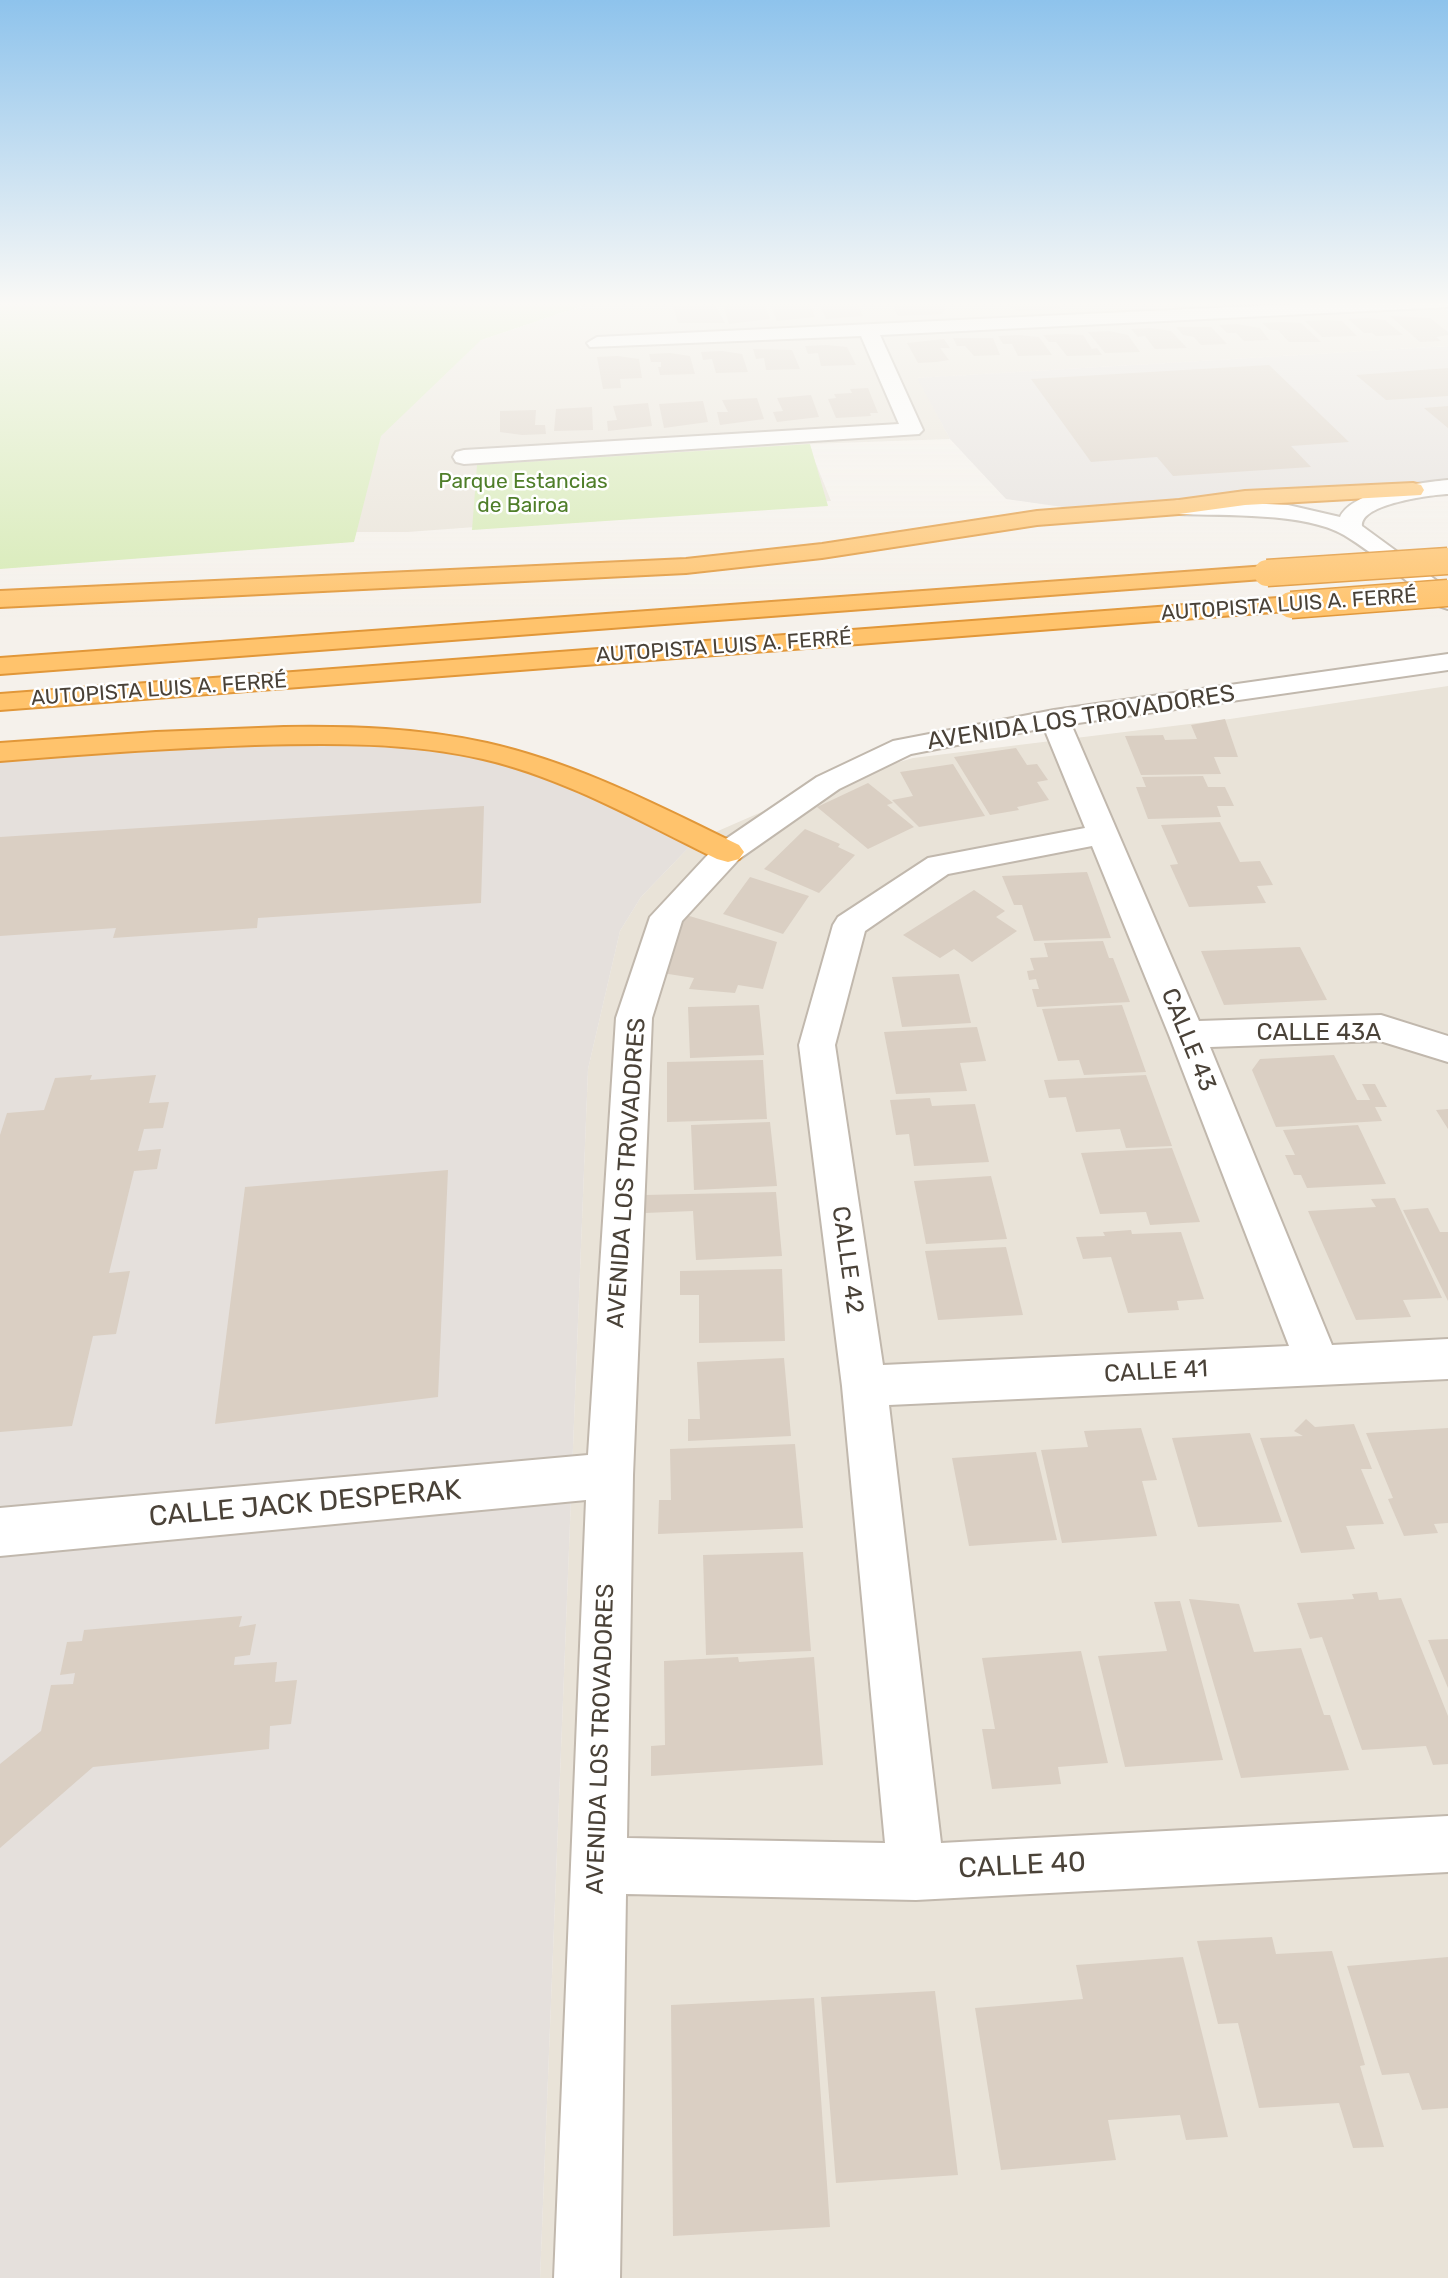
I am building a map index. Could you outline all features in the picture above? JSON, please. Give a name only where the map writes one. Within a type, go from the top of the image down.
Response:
[{"type":"highway","points":[[0,599],[686,566],[821,551],[1037,518],[1179,507],[1244,498],[1413,490]]},
{"type":"highway","name":"AUTOPISTA LUIS A. FERRÉ","points":[[0,666],[1448,561]]},
{"type":"highway","name":"AUTOPISTA LUIS A. FERRÉ","points":[[0,702],[1448,593]]},
{"type":"highway","points":[[0,646],[73,644],[182,652]]},
{"type":"highway","points":[[0,720],[122,710],[293,680]]},
{"type":"highway","points":[[0,752],[145,740],[313,735],[428,740],[519,760],[614,797],[728,852]]},
{"type":"street","points":[[464,457],[912,430],[902,407]]},
{"type":"street","points":[[1351,529],[1349,522],[1353,513],[1413,490],[1448,487]]},
{"type":"street","points":[[1179,507],[1306,514],[1351,529],[1448,601]]},
{"type":"street","name":"AVENIDA LOS TROVADORES","points":[[587,2278],[610,1475],[634,1018],[667,917],[728,852],[828,783],[903,747],[1054,718],[1448,662]]},
{"type":"street","name":"CALLE 43","points":[[1054,718],[1187,1035],[1318,1364]]},
{"type":"street","name":"CALLE 42","points":[[916,1872],[864,1386],[817,1045],[850,925],[939,865],[1103,835]]},
{"type":"street","name":"CALLE 43A","points":[[1187,1035],[1381,1028],[1448,1049]]},
{"type":"street","name":"CALLE 41","points":[[864,1386],[1448,1359]]},
{"type":"street","name":"CALLE JACK DESPERAK","points":[[0,1532],[610,1475]]},
{"type":"street","name":"CALLE 40","points":[[597,1865],[916,1872],[1448,1844]]},
{"type":"shaded area","points":[[362,407],[933,407],[950,439],[808,444],[831,501],[407,532],[141,532]]},
{"type":"shaded area","points":[[933,407],[1448,407],[1448,485],[1077,509],[1006,499],[950,439]]},
{"type":"shaded area","points":[[1448,686],[1448,2278],[540,2278],[588,1069],[620,931],[641,897],[695,841],[828,783],[913,758],[1230,719]]},
{"type":"shaded area","points":[[401,733],[583,788],[695,841],[641,897],[620,931],[588,1069],[540,2278],[0,2278],[0,745],[107,735]]},
{"type":"green space","points":[[0,407],[411,407],[381,436],[354,542],[0,569]]},
{"type":"green space","name":"Parque Estancias de Bairoa","points":[[810,444],[828,506],[472,530],[477,465]]},
{"type":"building","points":[[592,407],[593,430],[554,431],[556,409]]},
{"type":"building","points":[[613,407],[649,407],[652,426],[608,431],[607,421],[617,420]]},
{"type":"building","points":[[660,407],[705,407],[708,422],[664,428]]},
{"type":"building","points":[[726,407],[760,407],[764,419],[720,425],[717,412],[728,412]]},
{"type":"building","points":[[781,407],[815,407],[819,417],[777,422],[773,412],[783,411]]},
{"type":"building","points":[[831,407],[876,407],[878,413],[870,413],[871,416],[836,418]]},
{"type":"building","points":[[1051,407],[1313,407],[1349,442],[1291,446],[1311,467],[1173,476],[1157,457],[1091,462]]},
{"type":"building","points":[[1448,407],[1448,428],[1424,408]]},
{"type":"building","points":[[536,410],[535,425],[545,425],[546,434],[500,432],[500,411]]},
{"type":"building","points":[[1225,719],[1238,757],[1214,757],[1221,774],[1141,775],[1125,736],[1163,735],[1165,740],[1197,739],[1191,725]]},
{"type":"building","points":[[1016,748],[1027,765],[1037,764],[1048,780],[1037,782],[1049,800],[1017,807],[1019,810],[990,815],[954,757]]},
{"type":"building","points":[[953,764],[985,816],[919,827],[892,800],[913,796],[900,772]]},
{"type":"building","points":[[1203,776],[1208,787],[1225,787],[1234,806],[1217,806],[1221,817],[1148,819],[1136,787],[1146,787],[1142,777]]},
{"type":"building","points":[[868,783],[893,803],[887,805],[914,827],[868,849],[817,807]]},
{"type":"building","points":[[484,806],[481,903],[258,918],[257,928],[113,938],[116,928],[0,936],[0,837]]},
{"type":"building","points":[[1220,822],[1240,862],[1260,861],[1273,885],[1257,886],[1266,903],[1189,907],[1170,865],[1178,864],[1161,825]]},
{"type":"building","points":[[805,829],[840,844],[838,847],[855,855],[819,893],[764,869]]},
{"type":"building","points":[[1087,872],[1111,938],[1034,941],[1022,905],[1014,905],[1002,876]]},
{"type":"building","points":[[750,877],[809,896],[783,934],[723,914]]},
{"type":"building","points":[[974,890],[1005,911],[996,917],[1017,931],[972,962],[954,949],[940,958],[903,935]]},
{"type":"building","points":[[686,915],[777,942],[763,989],[738,985],[735,993],[689,989],[694,978],[662,973]]},
{"type":"building","points":[[1103,941],[1109,958],[1113,958],[1130,1002],[1037,1007],[1032,989],[1039,989],[1036,979],[1029,980],[1027,971],[1034,970],[1030,958],[1048,957],[1044,943]]},
{"type":"building","points":[[1300,947],[1327,1000],[1224,1005],[1201,951]]},
{"type":"building","points":[[959,974],[971,1023],[902,1027],[892,977]]},
{"type":"building","points":[[759,1005],[764,1055],[690,1058],[688,1007]]},
{"type":"building","points":[[1122,1005],[1146,1072],[1084,1075],[1079,1060],[1058,1061],[1042,1009]]},
{"type":"building","points":[[977,1027],[986,1061],[960,1063],[967,1091],[896,1094],[884,1032]]},
{"type":"building","points":[[1334,1055],[1357,1100],[1370,1100],[1362,1084],[1375,1084],[1387,1107],[1375,1107],[1382,1121],[1276,1127],[1252,1070],[1260,1059]]},
{"type":"building","points":[[763,1060],[767,1119],[667,1122],[667,1062]]},
{"type":"building","points":[[92,1075],[90,1080],[156,1075],[149,1103],[169,1102],[163,1128],[144,1129],[138,1151],[161,1149],[157,1169],[134,1171],[109,1273],[130,1271],[116,1334],[93,1336],[72,1426],[0,1432],[0,1135],[7,1113],[44,1110],[55,1078]]},
{"type":"building","points":[[1146,1075],[1172,1146],[1126,1148],[1120,1129],[1076,1132],[1066,1097],[1049,1098],[1044,1080]]},
{"type":"building","points":[[930,1098],[932,1106],[975,1104],[989,1162],[914,1166],[909,1134],[896,1135],[890,1100]]},
{"type":"building","points":[[1448,1109],[1448,1129],[1436,1110]]},
{"type":"building","points":[[770,1122],[777,1186],[694,1190],[691,1125]]},
{"type":"building","points":[[1358,1125],[1386,1184],[1307,1188],[1301,1175],[1294,1175],[1285,1155],[1295,1155],[1283,1130]]},
{"type":"building","points":[[1172,1148],[1200,1222],[1150,1225],[1146,1212],[1100,1214],[1081,1153]]},
{"type":"building","points":[[448,1170],[438,1397],[215,1424],[245,1187]]},
{"type":"building","points":[[991,1176],[1007,1239],[926,1244],[914,1181]]},
{"type":"building","points":[[776,1192],[782,1256],[696,1260],[693,1211],[645,1213],[645,1195]]},
{"type":"building","points":[[1395,1198],[1442,1298],[1403,1300],[1411,1317],[1356,1320],[1308,1211],[1376,1207],[1371,1199]]},
{"type":"building","points":[[1428,1208],[1440,1232],[1448,1232],[1448,1301],[1403,1210]]},
{"type":"building","points":[[1131,1230],[1132,1234],[1181,1232],[1204,1299],[1177,1301],[1179,1310],[1128,1313],[1111,1257],[1083,1259],[1076,1237],[1105,1236],[1103,1232]]},
{"type":"building","points":[[1006,1247],[1023,1315],[938,1320],[925,1251]]},
{"type":"building","points":[[782,1269],[785,1341],[699,1343],[699,1295],[680,1295],[680,1271]]},
{"type":"building","points":[[784,1358],[791,1436],[688,1441],[688,1419],[700,1419],[697,1362]]},
{"type":"building","points":[[1306,1419],[1315,1427],[1354,1424],[1372,1469],[1361,1469],[1384,1524],[1346,1526],[1355,1549],[1301,1553],[1260,1438],[1303,1436],[1294,1431]]},
{"type":"building","points":[[1141,1428],[1157,1480],[1142,1481],[1157,1536],[1062,1543],[1041,1450],[1088,1447],[1084,1431]]},
{"type":"building","points":[[1448,1428],[1448,1523],[1434,1524],[1438,1533],[1404,1536],[1388,1499],[1393,1498],[1366,1433]]},
{"type":"building","points":[[1250,1433],[1282,1522],[1198,1527],[1172,1438]]},
{"type":"building","points":[[795,1444],[803,1528],[658,1534],[659,1500],[671,1500],[670,1449]]},
{"type":"building","points":[[1036,1452],[1057,1540],[969,1546],[952,1458]]},
{"type":"building","points":[[803,1552],[811,1651],[706,1655],[703,1555]]},
{"type":"building","points":[[1377,1592],[1379,1600],[1401,1598],[1448,1716],[1448,1764],[1433,1765],[1426,1746],[1362,1750],[1322,1637],[1310,1639],[1297,1603],[1354,1599],[1352,1594]]},
{"type":"building","points":[[1189,1599],[1239,1604],[1254,1652],[1301,1648],[1324,1715],[1330,1715],[1349,1770],[1241,1778]]},
{"type":"building","points":[[1180,1601],[1223,1760],[1125,1767],[1098,1656],[1167,1651],[1154,1602]]},
{"type":"building","points":[[242,1616],[239,1627],[256,1624],[250,1655],[235,1657],[234,1665],[277,1662],[275,1682],[297,1680],[291,1724],[270,1726],[269,1749],[93,1767],[0,1848],[0,1764],[41,1731],[51,1685],[73,1684],[75,1673],[60,1675],[67,1642],[82,1641],[84,1630]]},
{"type":"building","points":[[1448,1639],[1448,1688],[1428,1640]]},
{"type":"building","points":[[1081,1651],[1108,1763],[1058,1767],[1061,1784],[992,1789],[982,1729],[995,1729],[982,1658]]},
{"type":"building","points":[[738,1657],[739,1662],[814,1657],[823,1765],[651,1776],[651,1746],[665,1745],[664,1661]]},
{"type":"building","points":[[1272,1937],[1276,1954],[1332,1951],[1365,2065],[1360,2066],[1384,2147],[1353,2148],[1339,2103],[1259,2108],[1238,2023],[1218,2024],[1197,1941]]},
{"type":"building","points":[[1183,1957],[1228,2137],[1186,2140],[1180,2115],[1108,2120],[1116,2160],[1001,2170],[975,2008],[1083,1999],[1076,1965]]},
{"type":"building","points":[[1448,1957],[1448,2108],[1422,2110],[1409,2073],[1382,2075],[1347,1966]]},
{"type":"building","points":[[935,1991],[958,2175],[836,2183],[821,1997]]},
{"type":"building","points":[[814,1998],[830,2227],[673,2236],[671,2005]]}]
